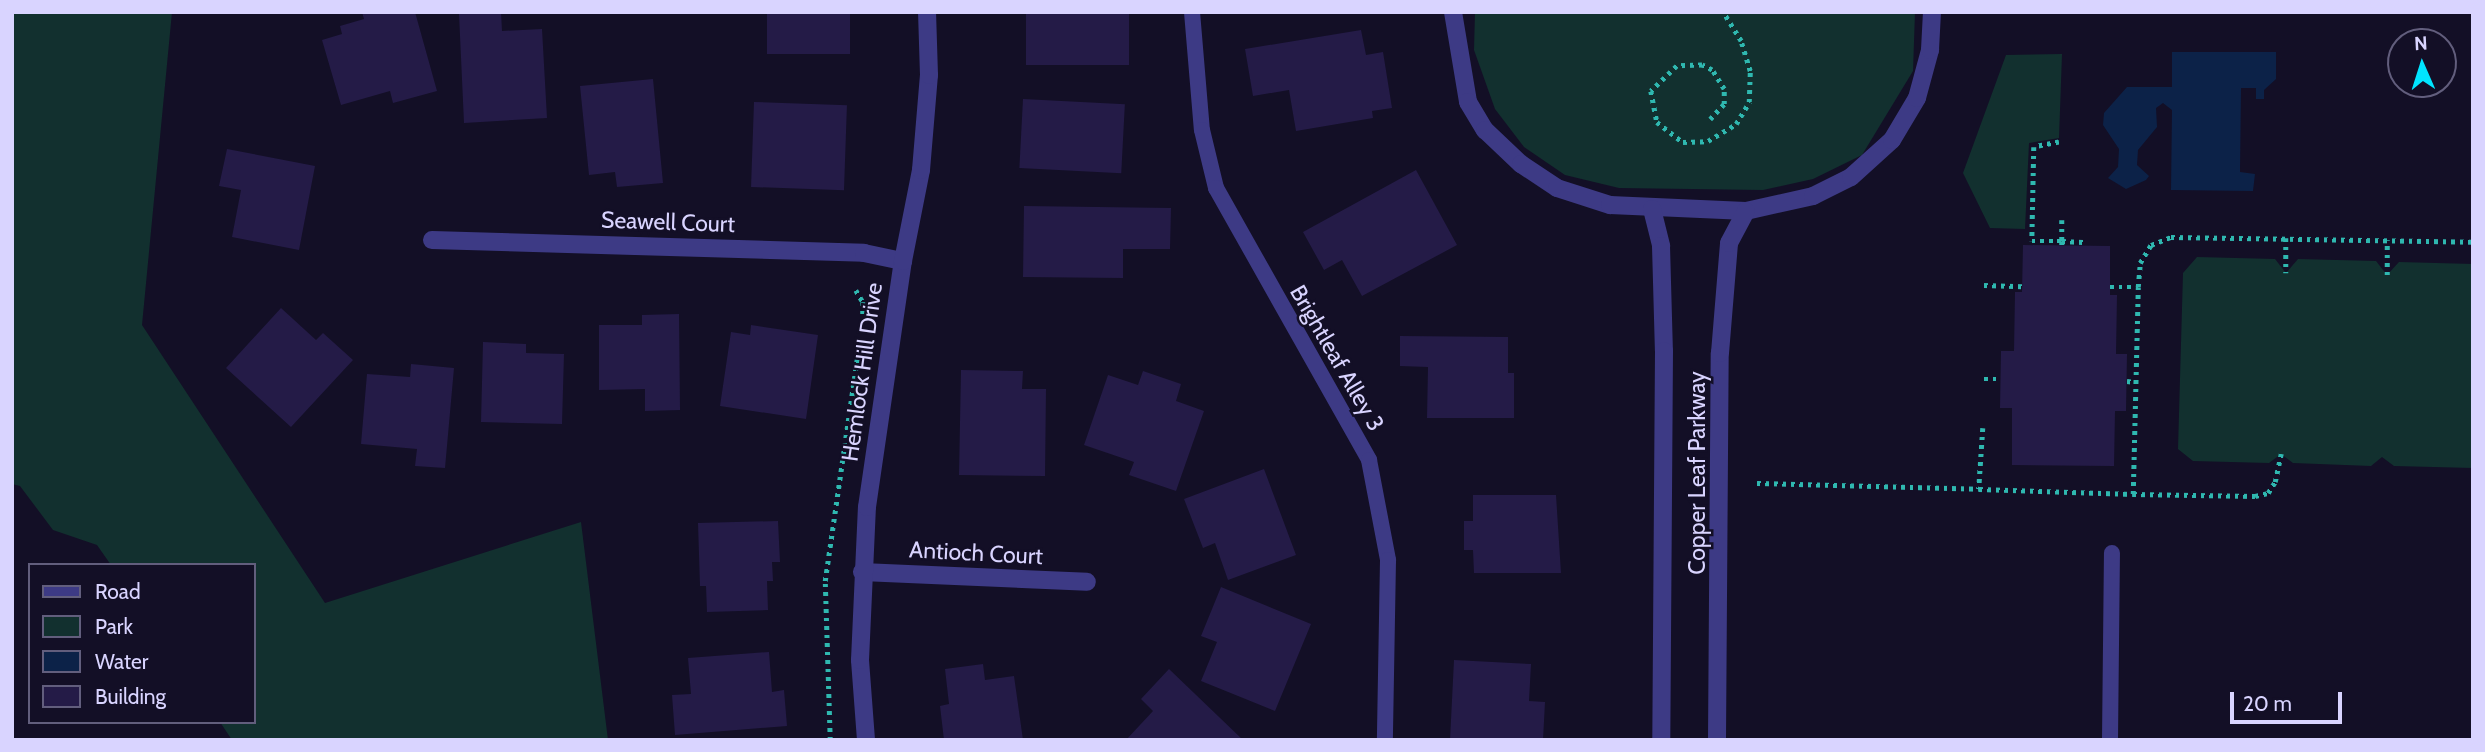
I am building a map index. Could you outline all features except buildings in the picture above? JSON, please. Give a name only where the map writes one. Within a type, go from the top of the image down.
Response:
[{"type":"street","name":"Hemlock Hill Drive","points":[[866,740],[860,660],[862,572],[903,261],[921,170],[929,75],[928,12]]},
{"type":"street","points":[[1453,12],[1468,102],[1485,130],[1521,164],[1557,188],[1610,205],[1652,209],[1746,211],[1813,196],[1851,177],[1892,140],[1917,98],[1930,50],[1931,12]]},
{"type":"street","name":"Copper Leaf Parkway","points":[[1652,209],[1661,246],[1664,351],[1661,740]]},
{"type":"street","name":"Copper Leaf Parkway","points":[[1717,740],[1720,353],[1729,243],[1746,211]]},
{"type":"street","name":"Seawell Court","points":[[432,240],[864,253],[903,261]]},
{"type":"street","name":"Antioch Court","points":[[862,572],[1087,582]]},
{"type":"lane","name":"Brightleaf Alley 3","points":[[1192,12],[1202,130],[1216,188],[1369,460],[1388,560],[1385,740]]},
{"type":"lane","points":[[2110,740],[2112,553]]},
{"type":"path","points":[[1710,119],[1724,104],[1724,89],[1712,70],[1702,65],[1677,66],[1651,91],[1657,122],[1683,142],[1708,141],[1736,124],[1749,102],[1750,71],[1741,41],[1723,12]]},
{"type":"path","points":[[2059,142],[2034,146],[2032,241],[2062,244],[2083,242]]},
{"type":"path","points":[[2062,220],[2062,244]]},
{"type":"path","points":[[2133,494],[2138,287],[2140,263],[2151,245],[2172,237],[2473,242]]},
{"type":"path","points":[[2286,238],[2286,273]]},
{"type":"path","points":[[2386,275],[2387,240]]},
{"type":"path","points":[[1984,285],[2022,286]]},
{"type":"path","points":[[2110,287],[2138,287]]},
{"type":"path","points":[[1983,379],[2001,379]]},
{"type":"path","points":[[2127,381],[2135,382]]},
{"type":"path","points":[[1979,489],[1983,428]]},
{"type":"path","points":[[1757,483],[2255,496],[2268,493],[2275,482],[2281,454]]},
{"type":"green space","points":[[12,12],[172,12],[142,325],[325,603],[581,522],[608,740],[232,740],[221,724],[256,724],[256,563],[110,563],[97,545],[53,530],[20,486],[12,484]]},
{"type":"green space","points":[[1475,12],[1915,12],[1913,71],[1862,155],[1813,179],[1763,190],[1619,188],[1565,175],[1524,147],[1495,109],[1474,50]]},
{"type":"green space","points":[[2062,54],[2059,138],[2029,143],[2025,229],[1990,228],[1963,173],[2006,55]]},
{"type":"green space","points":[[2197,257],[2275,259],[2286,273],[2298,259],[2376,261],[2387,275],[2399,262],[2473,264],[2473,468],[2394,466],[2382,457],[2371,466],[2293,463],[2281,454],[2269,463],[2193,461],[2178,449],[2183,273]]},
{"type":"water","points":[[2172,52],[2276,52],[2276,79],[2264,90],[2264,99],[2256,99],[2256,88],[2241,88],[2240,172],[2255,174],[2253,191],[2171,190],[2172,110],[2163,103],[2156,108],[2157,127],[2138,150],[2137,165],[2149,176],[2126,189],[2108,178],[2118,167],[2119,149],[2103,125],[2104,113],[2127,87],[2172,87]]}]
